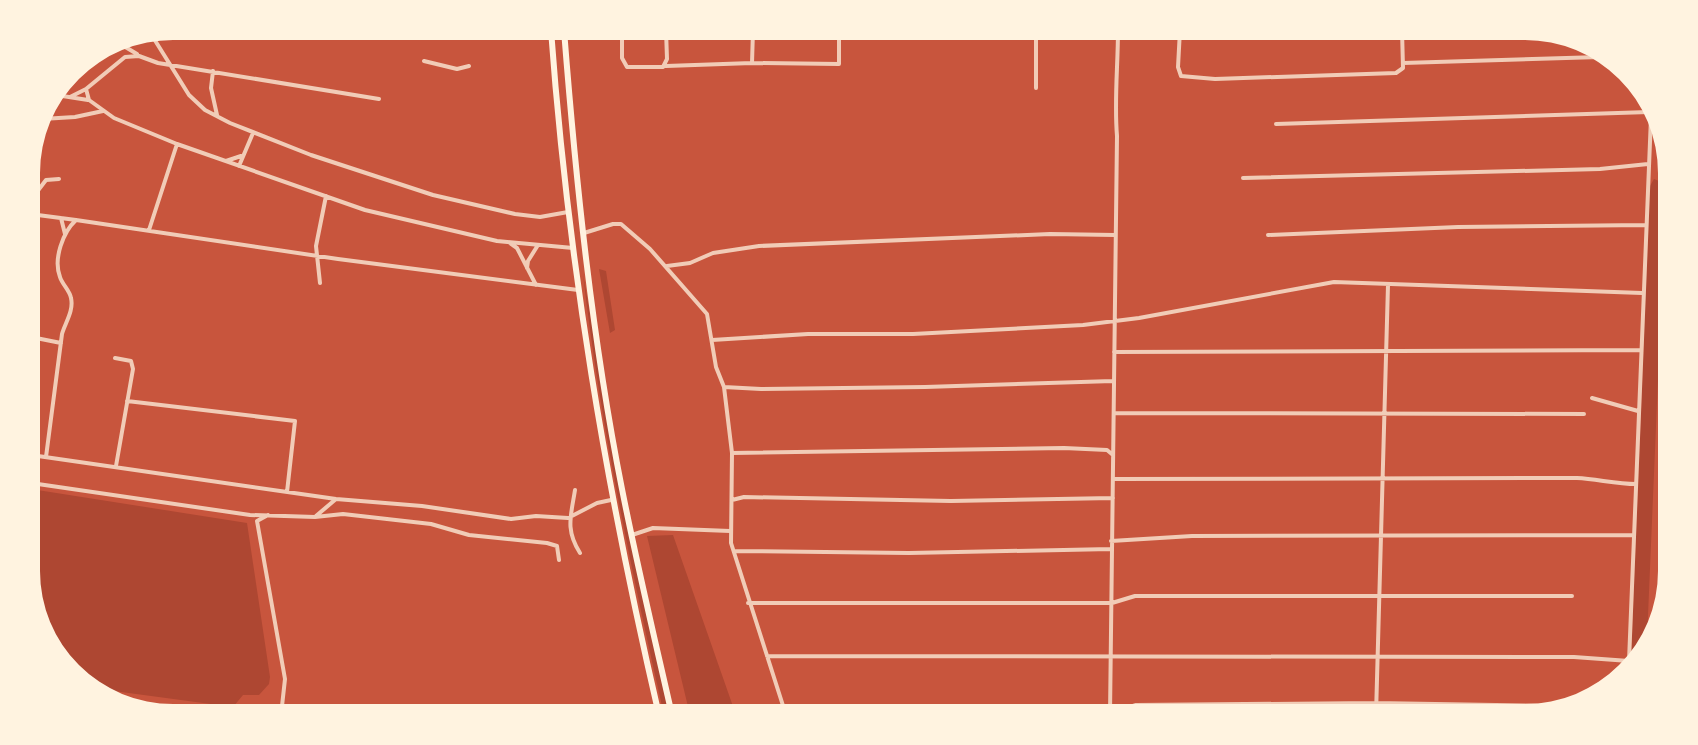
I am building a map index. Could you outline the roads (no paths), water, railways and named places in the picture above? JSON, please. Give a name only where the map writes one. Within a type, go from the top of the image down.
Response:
[{"type":"highway","points":[[552,41],[568,212],[588,364],[611,500],[657,704]]},
{"type":"highway","points":[[565,41],[584,242],[612,425],[632,535],[670,704]]},
{"type":"highway","points":[[572,246],[584,242]]},
{"type":"street","points":[[1036,40],[1036,88]]},
{"type":"street","points":[[1111,704],[1111,541],[1114,479],[1113,381],[1117,136],[1114,112],[1118,74],[1118,40]]},
{"type":"street","points":[[1179,40],[1178,67],[1181,76],[1188,78],[1396,74],[1403,68],[1402,40]]},
{"type":"street","points":[[622,41],[622,54],[627,67],[752,63],[839,64],[838,41]]},
{"type":"street","points":[[666,41],[666,66]]},
{"type":"street","points":[[752,63],[753,41]]},
{"type":"street","points":[[156,42],[189,95],[205,110],[253,133],[386,181],[477,207],[540,217],[568,212]]},
{"type":"street","points":[[128,49],[158,63],[379,99]]},
{"type":"street","points":[[70,97],[86,89],[125,57],[139,56]]},
{"type":"street","points":[[1403,63],[1590,57]]},
{"type":"street","points":[[424,61],[457,69],[469,66]]},
{"type":"street","points":[[213,71],[211,88],[217,117]]},
{"type":"street","points":[[86,89],[89,100]]},
{"type":"street","points":[[66,96],[89,100],[103,111],[177,144],[399,219],[509,242],[572,246]]},
{"type":"street","points":[[53,118],[75,117],[103,111]]},
{"type":"street","points":[[1276,124],[1642,112]]},
{"type":"street","points":[[1629,654],[1650,131]]},
{"type":"street","points":[[238,166],[253,133]]},
{"type":"street","points":[[149,230],[177,144]]},
{"type":"street","points":[[226,161],[244,153]]},
{"type":"street","points":[[1244,178],[1600,169],[1648,164]]},
{"type":"street","points":[[41,187],[46,180],[59,179]]},
{"type":"street","points":[[320,283],[319,256],[316,246],[326,196]]},
{"type":"street","points":[[41,215],[319,256],[578,290]]},
{"type":"street","points":[[46,457],[61,343],[68,321],[71,298],[58,271],[65,234],[62,218]]},
{"type":"street","points":[[65,234],[76,220]]},
{"type":"street","points":[[583,233],[613,224],[621,224],[666,266],[707,314],[716,367],[724,387],[732,453],[730,531],[733,550],[748,603],[782,704]]},
{"type":"street","points":[[1268,235],[1458,227],[1646,225]]},
{"type":"street","points":[[666,266],[690,263],[713,253],[759,246],[1050,234],[1115,235]]},
{"type":"street","points":[[509,242],[517,248],[536,285]]},
{"type":"street","points":[[527,269],[528,261],[538,245]]},
{"type":"street","points":[[712,340],[808,334],[913,334],[1114,321],[1334,282],[1642,293]]},
{"type":"street","points":[[1376,703],[1388,285]]},
{"type":"street","points":[[41,339],[61,343]]},
{"type":"street","points":[[1114,352],[1640,350]]},
{"type":"street","points":[[115,358],[124,358],[133,364],[116,466]]},
{"type":"street","points":[[724,387],[761,389],[925,387],[1113,381]]},
{"type":"street","points":[[1592,398],[1638,411]]},
{"type":"street","points":[[127,401],[295,421],[287,492]]},
{"type":"street","points":[[1114,413],[1584,414]]},
{"type":"street","points":[[732,453],[1064,448],[1107,450],[1114,457]]},
{"type":"street","points":[[40,456],[336,499],[423,506],[511,519],[536,516],[568,518],[597,503],[611,500]]},
{"type":"street","points":[[1114,479],[1577,478],[1611,481],[1618,484],[1636,484]]},
{"type":"street","points":[[40,484],[250,515],[315,517],[343,514],[431,524],[469,535],[547,543],[557,546],[559,560]]},
{"type":"street","points":[[575,490],[568,518],[574,543],[580,553]]},
{"type":"street","points":[[732,500],[744,496],[951,501],[1113,498]]},
{"type":"street","points":[[315,517],[336,499]]},
{"type":"street","points":[[270,514],[257,521],[284,670],[283,704]]},
{"type":"street","points":[[632,535],[653,528],[730,531]]},
{"type":"street","points":[[1111,541],[1192,536],[1634,536]]},
{"type":"street","points":[[733,550],[909,553],[1111,549]]},
{"type":"street","points":[[748,603],[1112,603],[1135,596],[1379,597],[1468,594],[1572,596]]},
{"type":"street","points":[[767,656],[1574,657],[1623,661]]},
{"type":"street","points":[[1256,704],[1437,704]]}]
